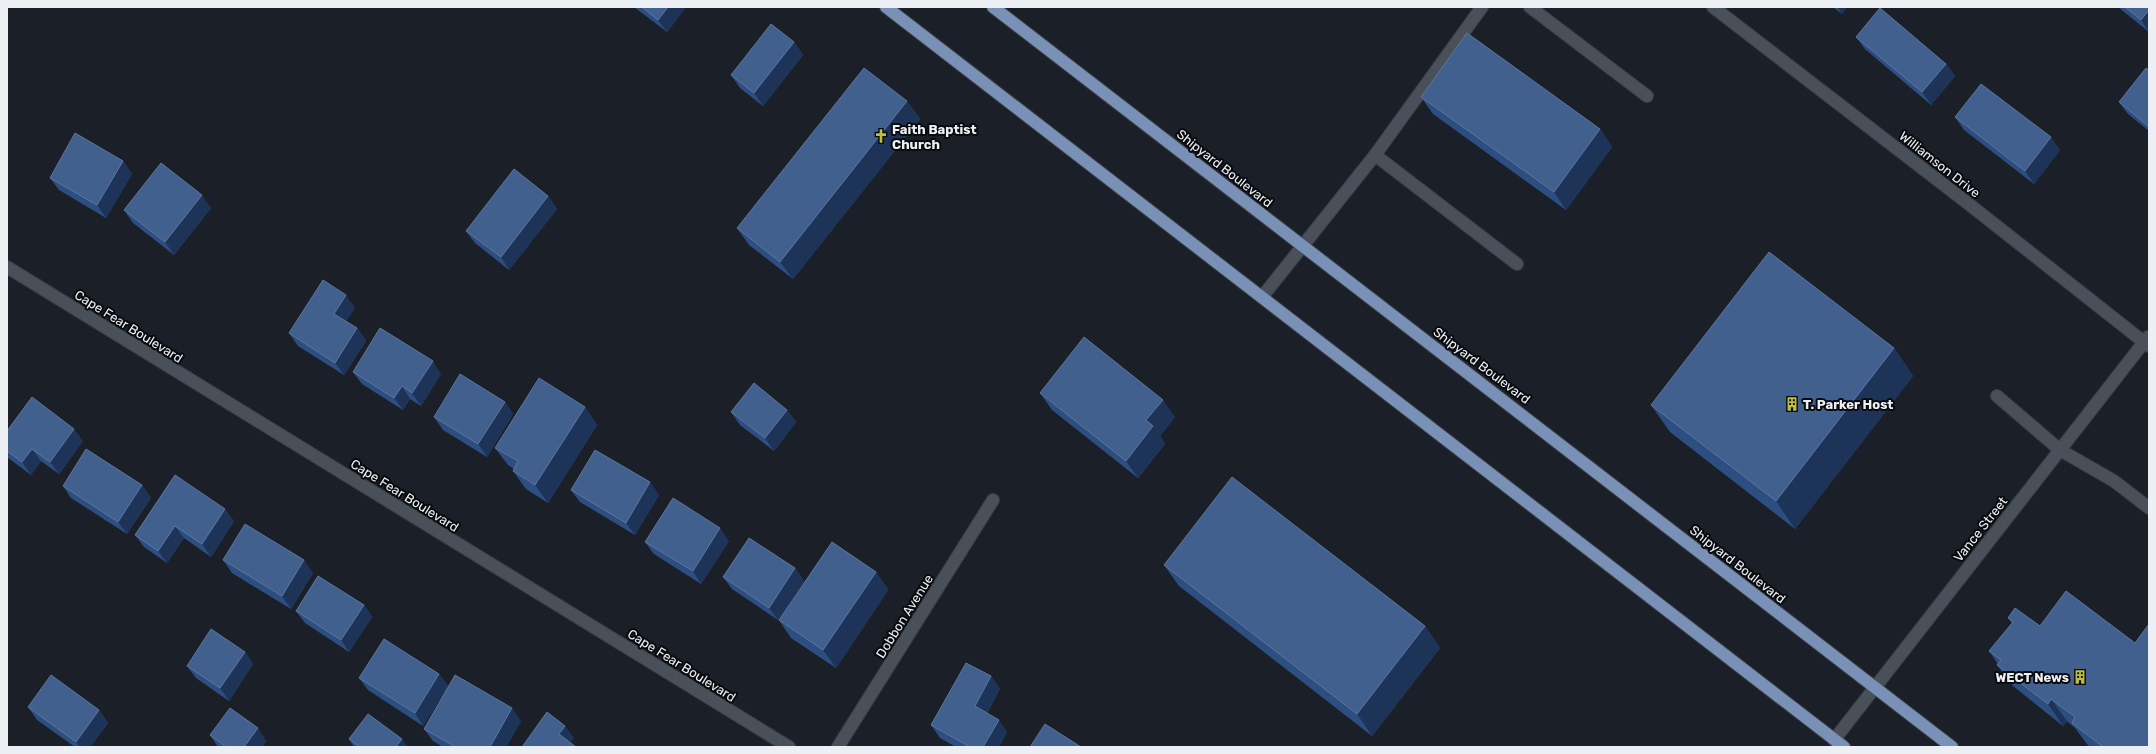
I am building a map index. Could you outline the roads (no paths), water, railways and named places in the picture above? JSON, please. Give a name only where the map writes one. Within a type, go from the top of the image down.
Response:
[{"type":"main road","points":[[886,7],[1839,743]]},
{"type":"main road","name":"Shipyard Boulevard","points":[[993,7],[1952,747]]},
{"type":"street","points":[[1262,297],[1375,155],[1482,7]]},
{"type":"street","points":[[1530,7],[1647,96]]},
{"type":"street","name":"Williamson Drive","points":[[1713,7],[2147,341]]},
{"type":"street","points":[[1375,155],[1517,264]]},
{"type":"street","name":"Cape Fear Boulevard","points":[[7,267],[789,747]]},
{"type":"street","name":"Vance Street","points":[[1839,743],[1875,687],[2147,341]]},
{"type":"street","points":[[1997,396],[2060,450],[2114,481],[2149,508]]},
{"type":"street","name":"Dobbon Avenue","points":[[838,747],[993,500]]},
{"type":"place","name":"Faith Baptist Church","points":[[881,136]]},
{"type":"place","name":"T. Parker Host","points":[[1792,404]]},
{"type":"place","name":"WECT News","points":[[2080,677]]}]
